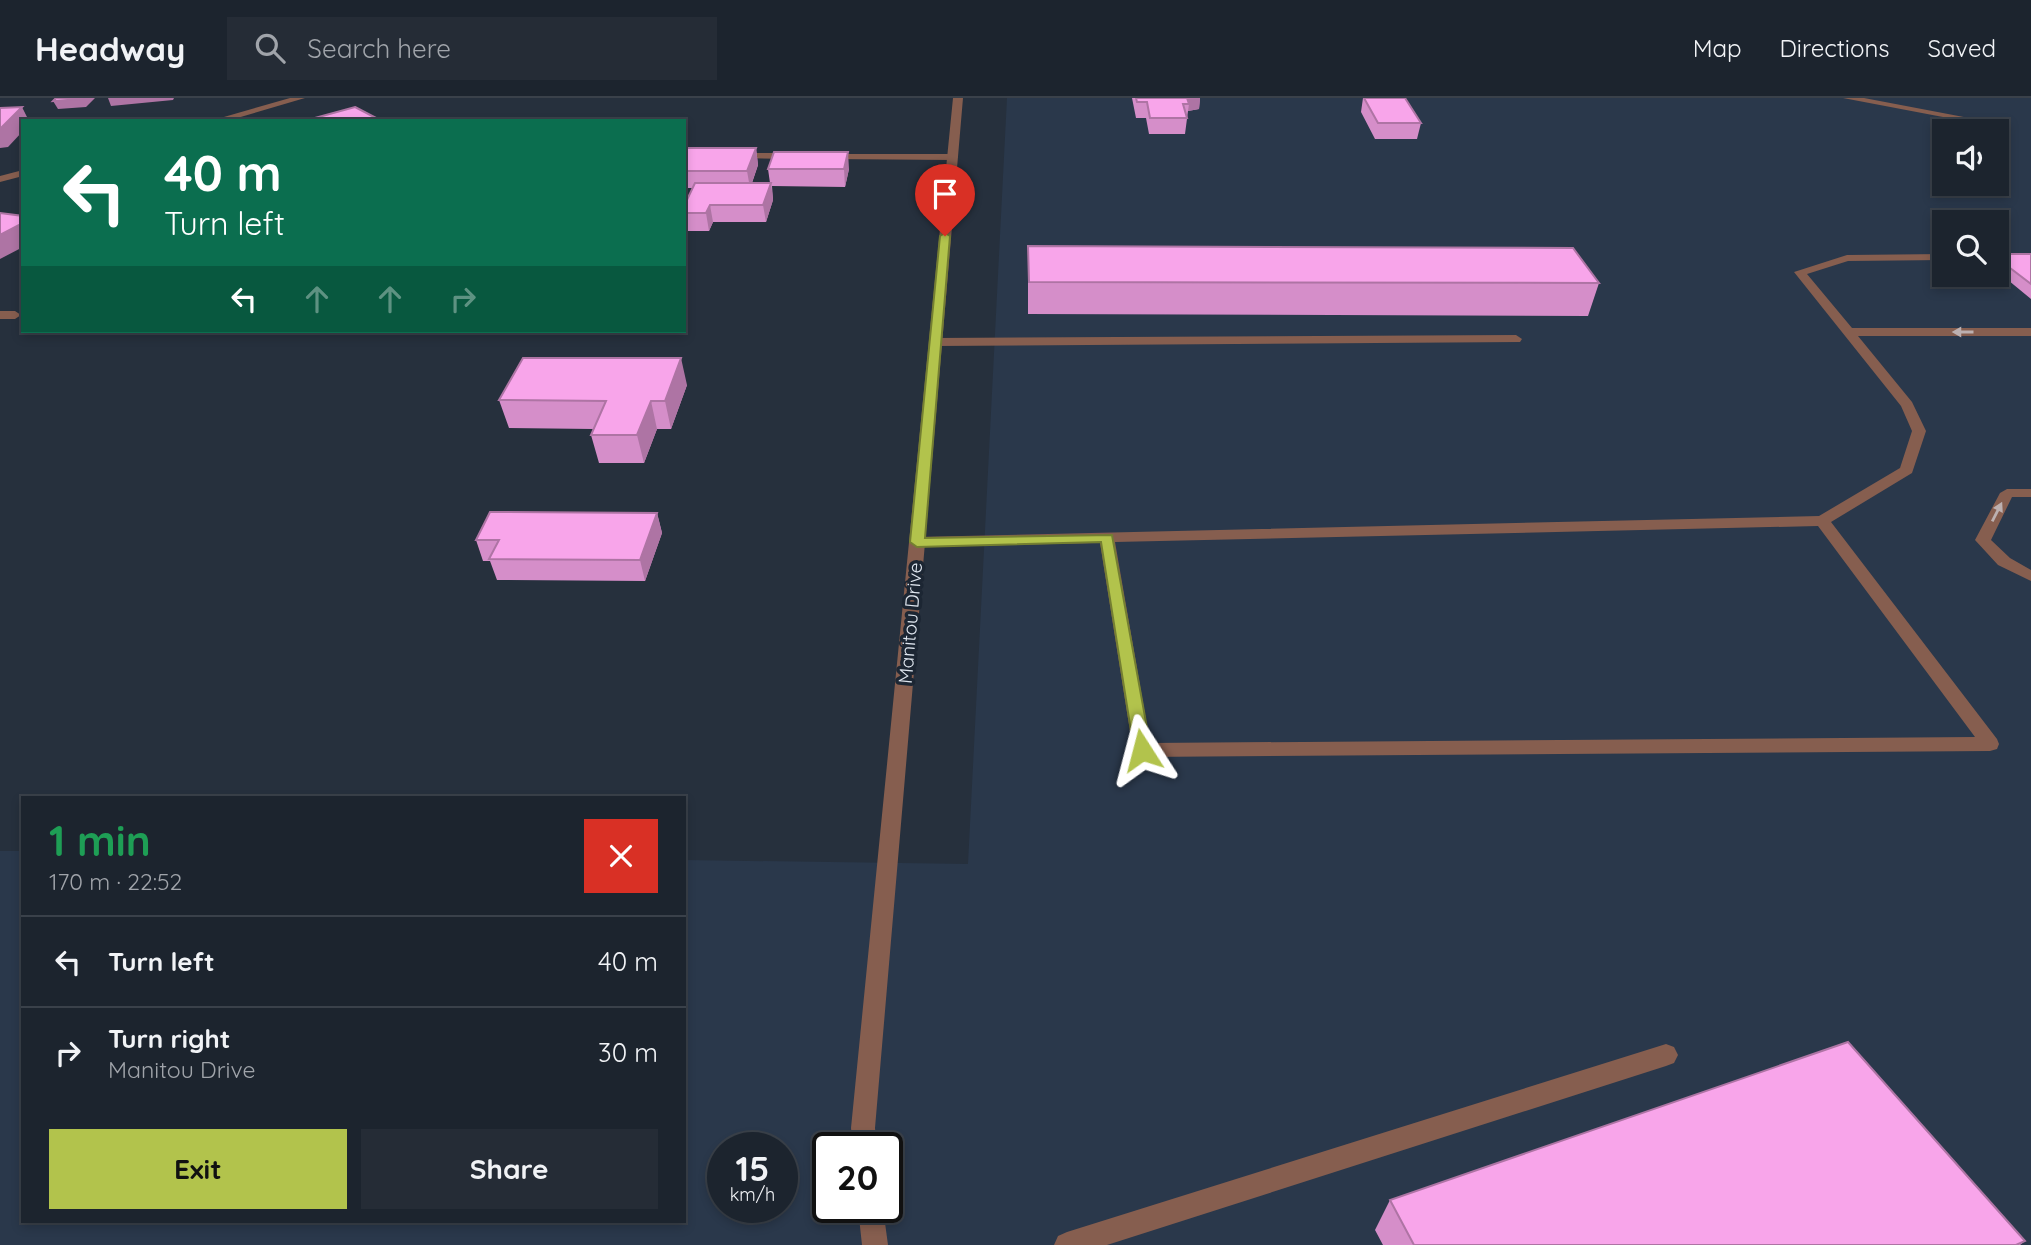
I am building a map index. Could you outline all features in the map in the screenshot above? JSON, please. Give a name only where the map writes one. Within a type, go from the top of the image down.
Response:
[{"type":"street","points":[[222,119],[300,98]]},
{"type":"street","name":"Manitou Drive","points":[[863,1132],[958,98]]},
{"type":"street","points":[[1848,98],[1964,118]]},
{"type":"street","points":[[724,155],[805,156]]},
{"type":"street","points":[[818,156],[953,157]]},
{"type":"street","points":[[0,179],[21,174]]},
{"type":"street","points":[[917,542],[1822,521],[1907,470],[1919,431],[1907,405],[1800,272],[1847,258],[1932,257]]},
{"type":"street","points":[[0,315],[15,315]]},
{"type":"street","points":[[1849,332],[2031,332]]},
{"type":"street","points":[[935,342],[1516,339]]},
{"type":"street","points":[[2031,493],[2007,493],[1983,540],[1993,555],[2014,570],[2031,576]]},
{"type":"street","points":[[1107,538],[1142,750],[1990,744],[1822,521]]},
{"type":"street","points":[[1067,1245],[1667,1055]]},
{"type":"street","points":[[873,1223],[875,1245]]},
{"type":"shaded area","points":[[1007,98],[2031,98],[2031,1245],[0,1245],[0,851],[21,851],[21,1223],[686,1223],[686,860],[968,864]]},
{"type":"building","points":[[56,98],[83,98],[53,101]]},
{"type":"building","points":[[1136,98],[1187,98],[1189,104],[1183,104],[1187,118],[1150,118],[1147,102],[1137,102]]},
{"type":"building","points":[[1364,98],[1405,98],[1421,123],[1378,123]]},
{"type":"building","points":[[22,107],[0,129],[0,108]]},
{"type":"building","points":[[355,107],[378,119],[316,119]]},
{"type":"building","points":[[686,148],[756,148],[747,171],[686,171]]},
{"type":"building","points":[[774,152],[848,152],[844,169],[768,169]]},
{"type":"building","points":[[695,183],[771,183],[763,205],[710,205],[706,213],[686,213],[686,202]]},
{"type":"building","points":[[0,213],[21,216],[21,224],[0,235]]},
{"type":"building","points":[[1028,246],[1573,248],[1599,283],[1029,282]]},
{"type":"building","points":[[2009,254],[2031,254],[2031,284],[2009,267]]},
{"type":"building","points":[[523,358],[681,358],[665,401],[651,401],[637,435],[591,435],[606,401],[499,400]]},
{"type":"building","points":[[490,512],[657,513],[640,560],[489,559],[499,540],[476,540]]},
{"type":"building","points":[[1848,1042],[2025,1241],[2016,1245],[1414,1245],[1390,1200]]},
{"type":"route","points":[[945,236],[917,542],[1107,538],[1142,750]]}]
